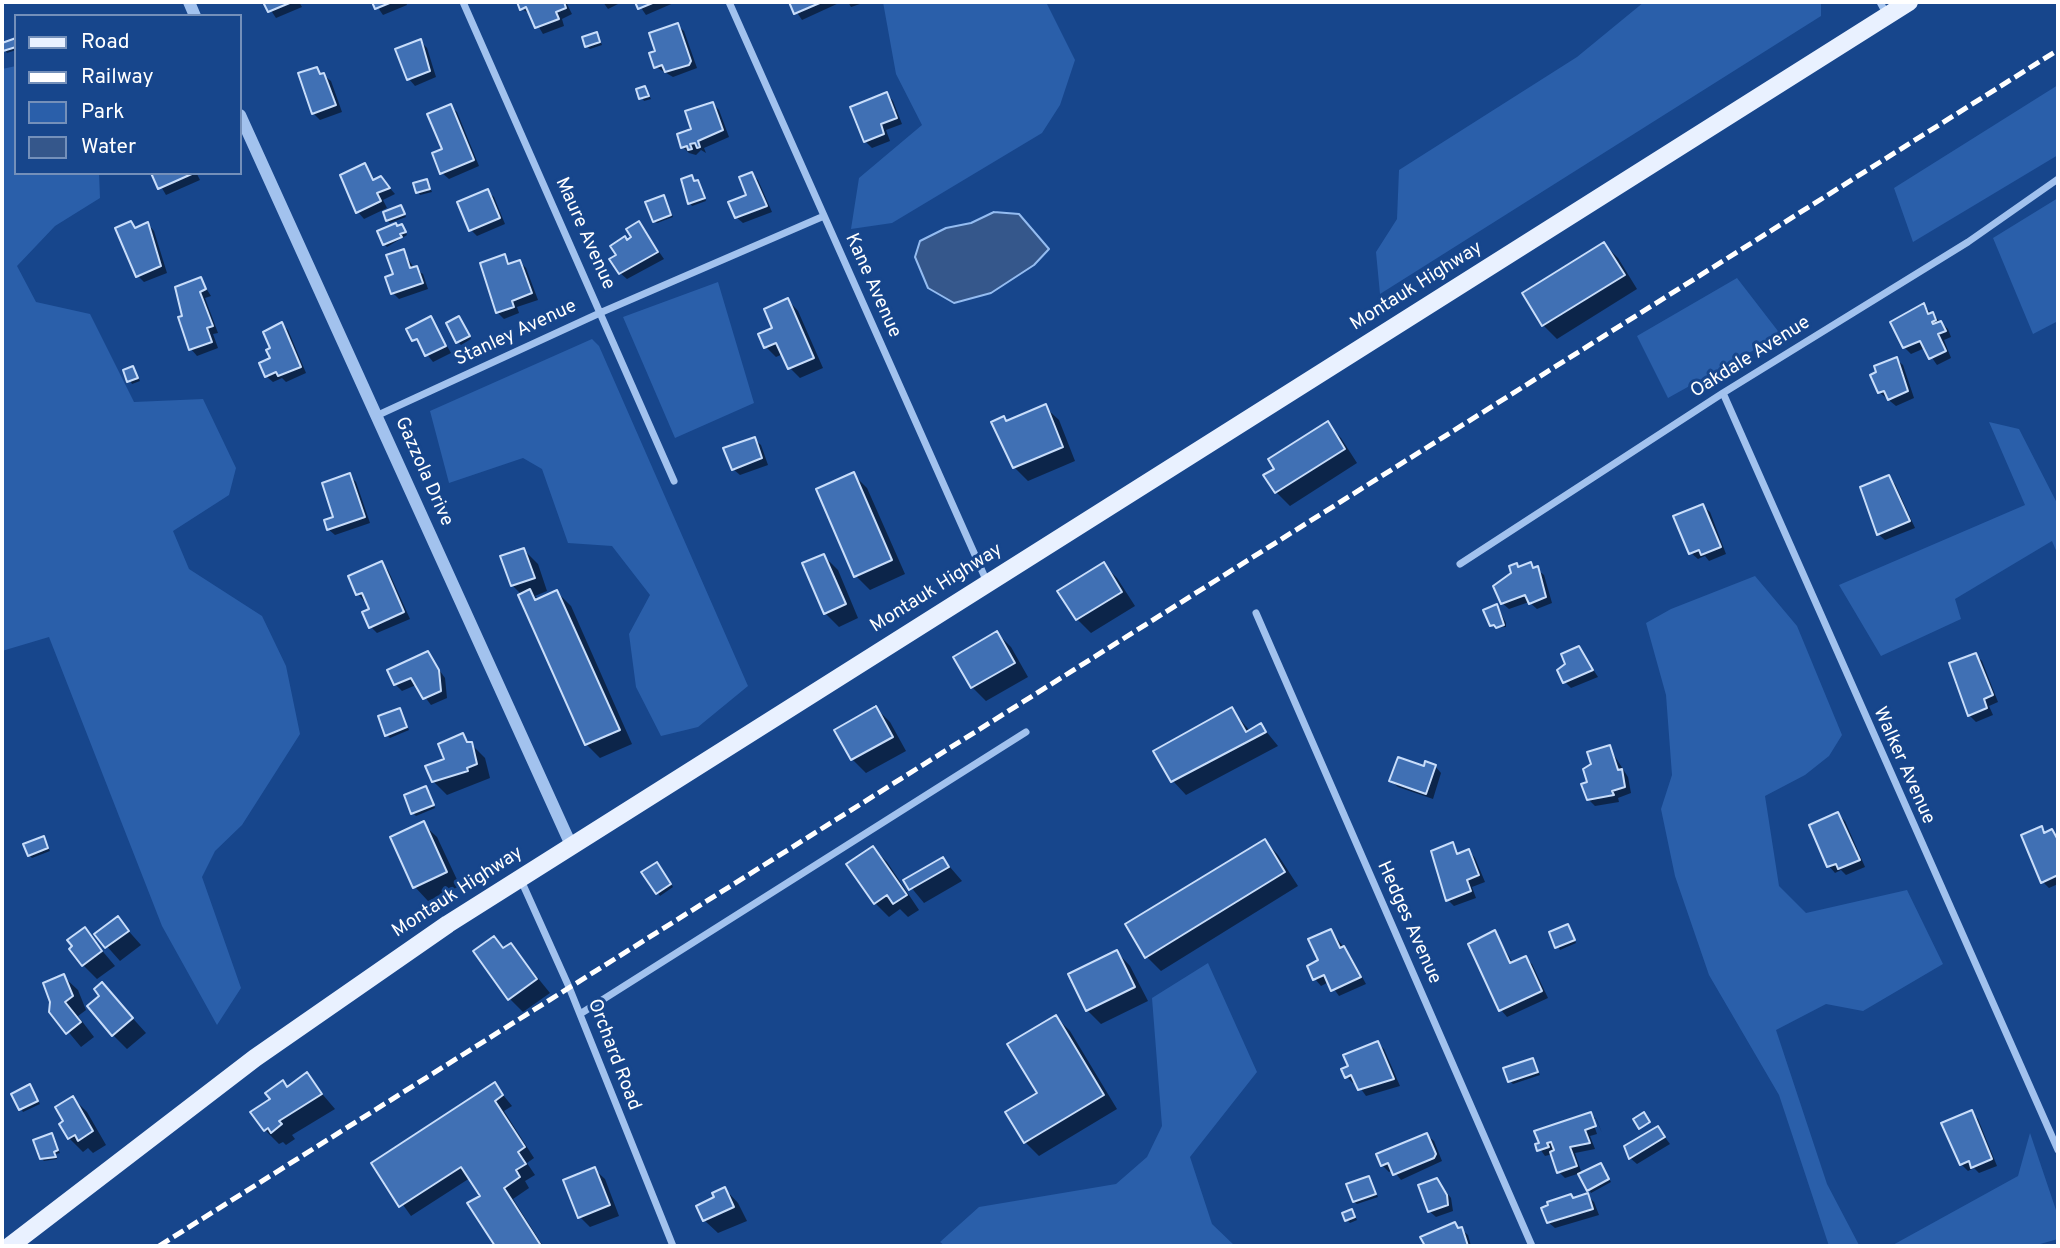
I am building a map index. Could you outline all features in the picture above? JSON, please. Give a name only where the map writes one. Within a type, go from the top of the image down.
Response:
[{"type":"main road","name":"Montauk Highway","points":[[10,1246],[275,1044],[520,877],[1884,9],[1909,2]]},
{"type":"street","name":"Maure Avenue","points":[[463,2],[602,312],[674,481]]},
{"type":"street","name":"Kane Avenue","points":[[729,2],[987,582]]},
{"type":"street","name":"Gazzola Drive","points":[[242,119],[571,845]]},
{"type":"street","name":"Oakdale Avenue","points":[[1460,564],[1723,393],[1968,242],[2058,179]]},
{"type":"street","name":"Stanley Avenue","points":[[376,416],[602,312],[824,216]]},
{"type":"street","name":"Walker Avenue","points":[[1723,393],[2058,1150]]},
{"type":"street","name":"Hedges Avenue","points":[[1256,613],[1532,1246]]},
{"type":"street","points":[[580,1014],[1026,732]]},
{"type":"street","name":"Orchard Road","points":[[520,877],[580,1014],[673,1246]]},
{"type":"green space","points":[[883,2],[1046,2],[1075,60],[1060,105],[1042,133],[892,223],[851,229],[859,178],[922,125],[896,74]]},
{"type":"green space","points":[[1644,2],[1821,2],[1821,16],[1380,294],[1376,252],[1397,219],[1399,170],[1577,57]]},
{"type":"green space","points":[[14,66],[14,175],[99,175],[100,198],[55,226],[17,266],[36,302],[90,314],[134,402],[203,399],[236,468],[229,495],[173,531],[189,569],[262,616],[286,666],[300,734],[242,825],[215,851],[202,877],[241,988],[217,1025],[162,926],[49,637],[2,651],[2,69]]},
{"type":"green space","points":[[2058,85],[2058,155],[1913,242],[1894,188]]},
{"type":"green space","points":[[2058,198],[2058,321],[2033,334],[1993,238]]},
{"type":"green space","points":[[1737,278],[1781,335],[1668,398],[1637,336]]},
{"type":"green space","points":[[718,282],[754,403],[675,438],[623,317]]},
{"type":"green space","points":[[592,339],[599,346],[748,686],[698,727],[661,736],[636,687],[629,634],[650,595],[612,546],[568,543],[542,469],[523,458],[449,483],[430,411]]},
{"type":"green space","points":[[1989,422],[2019,429],[2058,505],[2058,555],[2052,541],[1955,599],[1961,619],[1881,656],[1839,585],[2025,505]]},
{"type":"green space","points":[[1755,576],[1797,626],[1842,735],[1829,756],[1805,775],[1765,796],[1779,886],[1806,913],[1907,890],[1943,964],[1863,1011],[1826,1004],[1776,1030],[1827,1184],[1859,1245],[1867,1246],[1829,1246],[1779,1095],[1709,975],[1675,876],[1661,809],[1672,775],[1666,695],[1646,623],[1671,609]]},
{"type":"green space","points":[[1208,963],[1257,1072],[1190,1157],[1212,1224],[1235,1246],[945,1246],[940,1242],[979,1207],[1116,1184],[1147,1157],[1162,1126],[1152,998]]},
{"type":"green space","points":[[2030,1133],[2058,1216],[2058,1239],[2033,1246],[1891,1246],[2018,1176]]},
{"type":"water","points":[[994,212],[1019,214],[1049,249],[1034,265],[991,293],[954,303],[928,288],[915,257],[920,241],[946,228],[971,223]]},
{"type":"building","points":[[263,2],[292,2],[268,12]]},
{"type":"building","points":[[372,2],[392,2],[375,9]]},
{"type":"building","points":[[517,2],[564,2],[566,8],[556,12],[559,19],[535,28],[526,7],[520,10]]},
{"type":"building","points":[[635,2],[655,2],[638,9]]},
{"type":"building","points":[[789,2],[822,2],[794,14]]},
{"type":"building","points":[[678,23],[691,61],[689,65],[665,72],[662,65],[654,68],[649,53],[655,51],[649,33]]},
{"type":"building","points":[[597,32],[600,42],[585,47],[582,37]]},
{"type":"building","points":[[14,39],[14,48],[3,51],[2,43]]},
{"type":"building","points":[[421,39],[430,71],[407,80],[395,49]]},
{"type":"building","points":[[317,67],[320,74],[324,73],[336,105],[312,114],[298,73]]},
{"type":"building","points":[[645,86],[649,96],[639,99],[636,89]]},
{"type":"building","points":[[887,92],[897,118],[881,124],[884,134],[864,142],[850,107]]},
{"type":"building","points":[[713,102],[723,130],[698,141],[700,147],[697,148],[695,143],[690,144],[692,149],[688,150],[687,146],[681,148],[677,134],[691,129],[685,111]]},
{"type":"building","points":[[451,104],[474,160],[440,174],[432,153],[442,149],[427,114]]},
{"type":"building","points":[[365,163],[373,180],[381,176],[390,188],[377,193],[381,201],[356,213],[340,175]]},
{"type":"building","points":[[752,172],[767,206],[735,218],[728,202],[746,195],[739,177]]},
{"type":"building","points":[[152,175],[190,175],[158,189]]},
{"type":"building","points":[[692,175],[694,181],[698,180],[705,198],[688,204],[681,179]]},
{"type":"building","points":[[427,179],[430,189],[416,193],[413,183]]},
{"type":"building","points":[[488,189],[500,218],[469,231],[457,202]]},
{"type":"building","points":[[664,195],[671,215],[653,222],[645,202]]},
{"type":"building","points":[[401,205],[405,214],[386,221],[383,212]]},
{"type":"building","points":[[131,221],[135,228],[148,222],[161,266],[136,277],[115,228]]},
{"type":"building","points":[[639,221],[658,252],[619,274],[609,259],[616,255],[610,246],[625,236],[627,240],[631,237],[626,229]]},
{"type":"building","points":[[396,223],[397,226],[402,224],[406,232],[400,234],[402,237],[383,245],[377,231]]},
{"type":"building","points":[[1604,242],[1625,275],[1542,326],[1522,293]]},
{"type":"building","points":[[404,249],[410,268],[417,266],[423,283],[391,294],[385,277],[393,274],[386,255]]},
{"type":"building","points":[[505,254],[508,264],[520,260],[532,293],[512,301],[514,307],[496,313],[480,263]]},
{"type":"building","points":[[201,277],[206,289],[200,292],[213,326],[207,328],[212,342],[189,350],[178,317],[182,316],[175,287]]},
{"type":"building","points":[[788,298],[814,358],[788,369],[776,343],[764,348],[758,334],[772,328],[764,309]]},
{"type":"building","points":[[1924,303],[1928,314],[1933,312],[1936,320],[1933,324],[1941,321],[1946,331],[1938,334],[1946,351],[1929,359],[1920,341],[1903,348],[1890,322]]},
{"type":"building","points":[[431,316],[446,346],[425,356],[417,339],[412,341],[406,329]]},
{"type":"building","points":[[459,316],[470,336],[456,343],[446,323]]},
{"type":"building","points":[[282,322],[301,367],[278,376],[276,372],[265,377],[259,363],[270,358],[266,350],[270,348],[263,332]]},
{"type":"building","points":[[1897,357],[1908,391],[1888,400],[1884,391],[1878,393],[1870,375],[1876,372],[1874,366]]},
{"type":"building","points":[[133,366],[138,378],[127,382],[123,370]]},
{"type":"building","points":[[1046,404],[1063,447],[1013,468],[991,422],[1004,416],[1006,421]]},
{"type":"building","points":[[1328,421],[1345,449],[1275,493],[1263,475],[1274,469],[1268,459]]},
{"type":"building","points":[[755,437],[762,458],[732,470],[723,448]]},
{"type":"building","points":[[854,472],[892,560],[854,577],[816,489]]},
{"type":"building","points":[[350,473],[365,517],[327,530],[324,520],[333,517],[322,483]]},
{"type":"building","points":[[1889,475],[1910,521],[1877,535],[1860,487]]},
{"type":"building","points":[[1703,504],[1721,547],[1701,555],[1699,550],[1689,554],[1673,516]]},
{"type":"building","points":[[524,548],[535,578],[511,586],[500,556]]},
{"type":"building","points":[[824,554],[846,604],[824,614],[802,563]]},
{"type":"building","points":[[382,561],[404,612],[369,628],[362,612],[369,609],[362,593],[356,595],[348,576]]},
{"type":"building","points":[[1104,562],[1122,592],[1076,620],[1057,591]]},
{"type":"building","points":[[1531,562],[1533,568],[1538,566],[1546,597],[1529,604],[1525,595],[1501,604],[1493,586],[1511,573],[1509,566],[1517,563],[1518,567]]},
{"type":"building","points":[[530,589],[535,600],[557,590],[620,730],[585,745],[518,595]]},
{"type":"building","points":[[1497,604],[1504,625],[1496,628],[1494,625],[1490,626],[1483,610]]},
{"type":"building","points":[[997,631],[1015,663],[971,688],[953,657]]},
{"type":"building","points":[[1579,646],[1593,670],[1563,683],[1557,670],[1565,664],[1561,654]]},
{"type":"building","points":[[428,651],[439,670],[441,691],[423,699],[411,678],[394,685],[387,670]]},
{"type":"building","points":[[1976,653],[1993,695],[1984,699],[1987,708],[1968,716],[1949,663]]},
{"type":"building","points":[[876,706],[893,737],[851,760],[834,730]]},
{"type":"building","points":[[1232,707],[1246,732],[1261,723],[1266,732],[1171,782],[1153,751]]},
{"type":"building","points":[[400,708],[407,727],[385,736],[378,716]]},
{"type":"building","points":[[463,733],[467,742],[472,742],[477,764],[467,768],[468,771],[432,782],[425,766],[444,759],[438,744]]},
{"type":"building","points":[[1610,745],[1618,770],[1622,769],[1625,787],[1612,791],[1614,795],[1587,800],[1581,784],[1587,782],[1583,769],[1591,764],[1587,752]]},
{"type":"building","points":[[1398,757],[1424,766],[1425,761],[1436,765],[1426,794],[1389,781]]},
{"type":"building","points":[[426,786],[434,805],[411,814],[404,795]]},
{"type":"building","points":[[1838,812],[1860,860],[1838,869],[1836,864],[1827,867],[1809,825]]},
{"type":"building","points":[[424,821],[447,872],[413,888],[390,837]]},
{"type":"building","points":[[2042,826],[2044,833],[2052,829],[2058,840],[2058,875],[2041,883],[2021,835]]},
{"type":"building","points":[[44,836],[48,848],[28,856],[23,844]]},
{"type":"building","points":[[1265,839],[1285,872],[1145,958],[1125,924]]},
{"type":"building","points":[[1453,842],[1457,854],[1469,849],[1479,875],[1467,880],[1471,891],[1446,901],[1431,851]]},
{"type":"building","points":[[873,846],[907,895],[893,904],[887,895],[874,904],[846,864]]},
{"type":"building","points":[[943,857],[949,867],[909,890],[903,880]]},
{"type":"building","points":[[657,862],[671,884],[656,894],[641,872]]},
{"type":"building","points":[[118,916],[129,931],[105,948],[94,934]]},
{"type":"building","points":[[1568,924],[1575,940],[1555,948],[1549,932]]},
{"type":"building","points":[[85,927],[102,951],[82,966],[69,949],[72,946],[67,940]]},
{"type":"building","points":[[1331,929],[1340,948],[1344,946],[1361,977],[1331,991],[1324,975],[1313,980],[1307,966],[1318,960],[1308,939]]},
{"type":"building","points":[[1495,930],[1510,963],[1526,956],[1542,991],[1499,1011],[1468,944]]},
{"type":"building","points":[[494,936],[503,948],[511,943],[537,979],[508,1000],[473,951]]},
{"type":"building","points":[[1117,950],[1135,987],[1086,1011],[1068,974]]},
{"type":"building","points":[[64,974],[73,996],[65,1002],[81,1022],[66,1034],[49,1012],[50,1002],[43,983]]},
{"type":"building","points":[[102,982],[133,1018],[112,1036],[87,1006],[99,996],[94,989]]},
{"type":"building","points":[[1056,1015],[1104,1095],[1024,1143],[1005,1112],[1037,1093],[1007,1044]]},
{"type":"building","points":[[1378,1041],[1394,1079],[1358,1090],[1351,1075],[1345,1078],[1341,1069],[1348,1066],[1343,1055]]},
{"type":"building","points":[[1533,1058],[1538,1072],[1508,1082],[1503,1068]]},
{"type":"building","points":[[307,1072],[322,1094],[279,1121],[282,1124],[271,1133],[268,1128],[264,1131],[250,1112],[270,1099],[265,1093],[283,1080],[287,1087]]},
{"type":"building","points":[[495,1082],[503,1095],[495,1101],[525,1147],[518,1152],[526,1164],[516,1170],[520,1177],[504,1188],[540,1244],[538,1246],[495,1246],[467,1203],[480,1196],[461,1167],[399,1207],[371,1163]]},
{"type":"building","points":[[30,1084],[38,1101],[19,1110],[11,1094]]},
{"type":"building","points":[[73,1096],[93,1131],[78,1141],[75,1135],[68,1139],[59,1124],[63,1121],[55,1107]]},
{"type":"building","points":[[1972,1110],[1992,1159],[1971,1168],[1969,1161],[1960,1165],[1941,1123]]},
{"type":"building","points":[[1591,1112],[1596,1126],[1585,1130],[1590,1143],[1570,1147],[1577,1166],[1557,1173],[1550,1152],[1554,1150],[1551,1142],[1547,1143],[1549,1147],[1537,1151],[1535,1144],[1539,1143],[1534,1131]]},
{"type":"building","points":[[1644,1112],[1650,1122],[1639,1129],[1633,1119]]},
{"type":"building","points":[[1658,1126],[1665,1137],[1629,1159],[1624,1146]]},
{"type":"building","points":[[52,1133],[58,1150],[54,1152],[56,1157],[40,1159],[33,1140]]},
{"type":"building","points":[[1427,1133],[1436,1154],[1434,1158],[1393,1175],[1388,1163],[1381,1166],[1376,1154]]},
{"type":"building","points":[[1601,1163],[1609,1179],[1587,1191],[1578,1174]]},
{"type":"building","points":[[595,1167],[610,1205],[578,1218],[563,1180]]},
{"type":"building","points":[[1369,1176],[1376,1194],[1353,1202],[1346,1184]]},
{"type":"building","points":[[1437,1178],[1447,1195],[1448,1205],[1428,1212],[1418,1185]]},
{"type":"building","points":[[725,1187],[734,1207],[703,1221],[696,1206],[714,1197],[712,1193]]},
{"type":"building","points":[[1588,1193],[1593,1209],[1547,1223],[1541,1208],[1548,1205],[1547,1202],[1571,1194],[1573,1198]]},
{"type":"building","points":[[1352,1209],[1355,1217],[1345,1221],[1342,1213]]},
{"type":"building","points":[[1455,1222],[1458,1228],[1462,1227],[1468,1246],[1425,1246],[1420,1237]]},
{"type":"railway","points":[[159,1246],[2058,50]]}]
